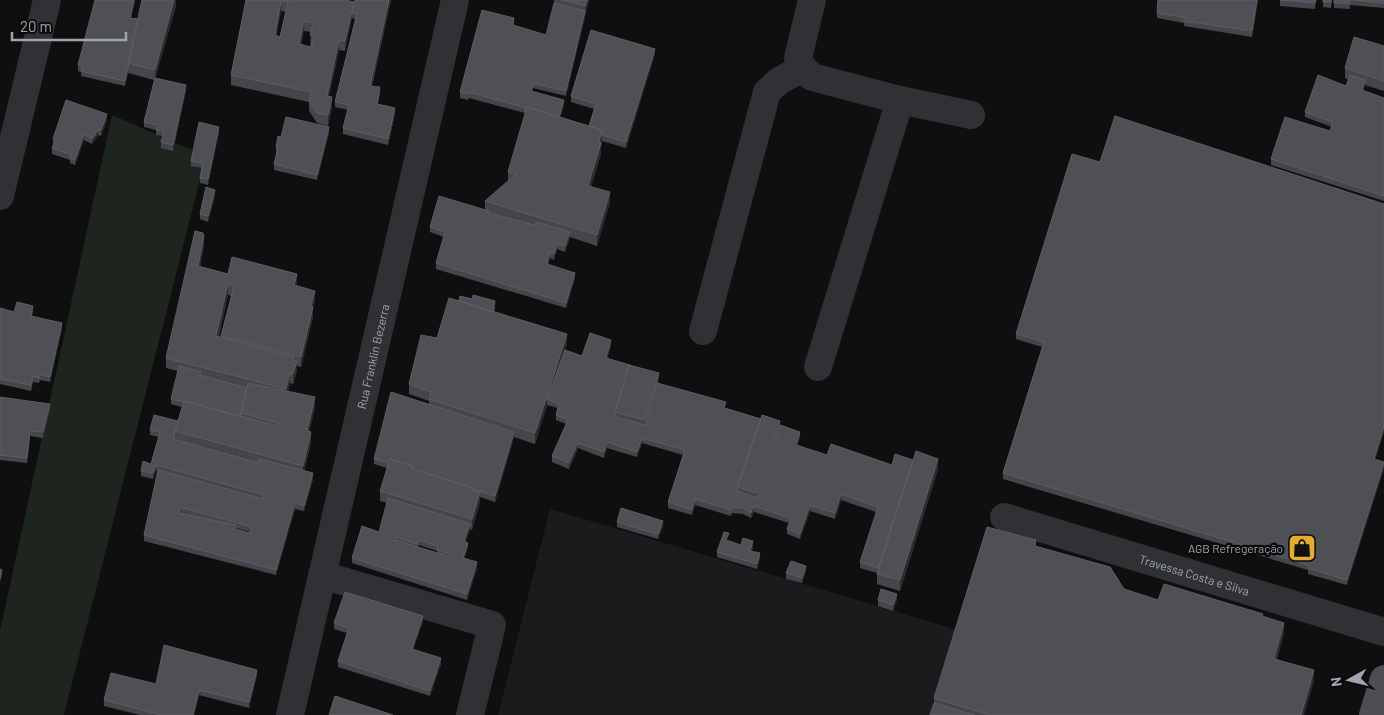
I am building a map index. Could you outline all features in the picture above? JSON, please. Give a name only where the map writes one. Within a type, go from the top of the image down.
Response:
[{"type":"main road","points":[[1373,715],[1384,679]]},
{"type":"street","points":[[0,196],[48,0]]},
{"type":"street","name":"Rua Franklin Bezerra","points":[[290,715],[455,0]]},
{"type":"street","points":[[812,0],[798,58],[803,68],[812,77],[900,100],[972,115]]},
{"type":"street","points":[[703,331],[767,92],[779,82],[803,68]]},
{"type":"street","points":[[818,367],[900,100]]},
{"type":"street","name":"Travessa Costa e Silva","points":[[1004,517],[1384,632]]},
{"type":"street","points":[[322,575],[492,625],[470,715]]},
{"type":"shaded area","points":[[112,115],[206,156],[64,715],[0,715],[0,631]]},
{"type":"shaded area","points":[[550,509],[958,630],[932,715],[498,715]]},
{"type":"building","points":[[95,0],[134,0],[130,18],[138,19],[125,81],[81,71],[83,67],[78,65]]},
{"type":"building","points":[[142,0],[174,0],[155,70],[128,63]]},
{"type":"building","points":[[246,0],[346,0],[354,2],[345,41],[339,40],[327,96],[332,97],[328,115],[317,113],[309,101],[311,92],[231,75]],"holes":[[[281,1],[288,2],[280,37],[275,35]],[[304,21],[313,23],[310,35],[314,36],[311,47],[299,44]]]},
{"type":"building","points":[[355,0],[389,0],[370,86],[380,87],[377,104],[395,108],[388,139],[343,128],[349,105],[335,102],[357,14],[352,13]]},
{"type":"building","points":[[561,0],[587,0],[585,6]]},
{"type":"building","points":[[1158,0],[1257,0],[1252,31],[1184,21],[1184,17],[1157,13]]},
{"type":"building","points":[[1280,0],[1316,0],[1315,3]]},
{"type":"building","points":[[1323,0],[1331,0],[1331,2],[1323,2]]},
{"type":"building","points":[[1334,0],[1350,0],[1350,3],[1334,3]]},
{"type":"building","points":[[1354,0],[1384,0],[1384,3]]},
{"type":"building","points":[[554,3],[585,11],[566,91],[533,83],[531,91],[564,100],[559,117],[527,107],[525,112],[526,108],[469,92],[468,94],[460,92],[482,10],[514,18],[513,25],[546,35]]},
{"type":"building","points":[[591,30],[655,49],[626,142],[602,135],[602,130],[589,126],[596,104],[571,96]]},
{"type":"building","points":[[1354,37],[1384,46],[1384,81],[1345,68]]},
{"type":"building","points":[[1318,75],[1346,86],[1350,75],[1365,80],[1362,90],[1384,98],[1384,196],[1271,159],[1285,117],[1330,131],[1333,122],[1305,112]]},
{"type":"building","points":[[155,78],[186,85],[173,145],[161,142],[164,131],[156,130],[158,125],[144,122]]},
{"type":"building","points":[[66,100],[107,114],[101,130],[98,130],[92,139],[84,134],[75,160],[70,158],[72,155],[52,148],[55,142],[53,139]]},
{"type":"building","points":[[527,107],[602,130],[599,142],[601,143],[588,186],[610,192],[597,235],[485,201],[516,174],[508,172]]},
{"type":"building","points":[[1115,116],[1384,204],[1384,426],[1374,459],[1384,463],[1347,580],[1308,568],[1309,565],[1003,473],[1044,342],[1016,334],[1072,154],[1100,162]]},
{"type":"building","points":[[286,117],[329,127],[317,175],[274,164],[278,148],[276,147],[278,136],[281,137]]},
{"type":"building","points":[[199,122],[219,127],[208,179],[200,178],[203,163],[191,161]]},
{"type":"building","points":[[206,187],[215,190],[208,216],[200,214]]},
{"type":"building","points":[[439,196],[489,211],[489,213],[534,225],[536,222],[570,232],[565,246],[557,244],[554,254],[550,252],[547,264],[575,273],[566,303],[436,263],[445,232],[430,227]]},
{"type":"building","points":[[195,231],[203,233],[204,236],[198,266],[228,274],[232,257],[297,274],[294,285],[315,291],[301,357],[221,336],[234,286],[228,284],[216,336],[294,357],[293,360],[297,361],[293,374],[290,373],[286,389],[166,358]]},
{"type":"building","points":[[473,295],[495,301],[493,312],[459,301],[460,296],[472,299]]},
{"type":"building","points":[[449,298],[567,334],[535,433],[429,399],[431,392],[409,384],[421,335],[437,338]]},
{"type":"building","points":[[17,302],[33,306],[31,316],[62,323],[50,377],[40,374],[39,378],[33,376],[31,385],[0,379],[0,308],[14,312]]},
{"type":"building","points":[[590,333],[611,340],[606,358],[630,365],[615,417],[645,425],[657,383],[726,402],[724,408],[761,419],[737,491],[757,498],[780,425],[800,432],[796,445],[827,455],[831,444],[892,465],[895,454],[913,460],[878,568],[860,562],[878,507],[841,494],[835,513],[810,505],[800,534],[787,529],[791,518],[754,506],[751,513],[743,508],[732,507],[731,510],[695,499],[692,510],[668,502],[685,450],[642,438],[637,452],[607,442],[604,452],[578,443],[569,463],[552,456],[568,420],[556,415],[559,404],[547,399],[565,350],[582,356]]},
{"type":"building","points":[[629,365],[659,373],[645,420],[615,412]]},
{"type":"building","points":[[179,366],[201,372],[200,375],[247,388],[241,417],[171,399]]},
{"type":"building","points":[[248,383],[315,397],[307,431],[311,432],[303,466],[175,431],[184,401],[277,426],[278,423],[241,413]]},
{"type":"building","points":[[391,392],[514,432],[495,496],[413,469],[413,466],[390,459],[389,463],[374,459]]},
{"type":"building","points":[[0,397],[50,404],[43,432],[30,431],[27,458],[0,455]]},
{"type":"building","points":[[154,415],[178,421],[173,439],[258,463],[259,459],[313,473],[304,506],[295,503],[276,570],[144,535],[158,470],[263,499],[264,495],[156,465],[153,473],[141,471],[143,461],[151,464],[160,432],[150,430]],"holes":[[[180,507],[252,527],[250,533],[235,529],[236,525],[178,513]]]},
{"type":"building","points":[[762,415],[780,421],[757,493],[737,487]]},
{"type":"building","points":[[916,451],[938,459],[900,580],[877,574]]},
{"type":"building","points":[[390,459],[413,466],[412,469],[473,488],[472,490],[480,492],[472,519],[380,491]]},
{"type":"building","points":[[388,498],[470,524],[464,541],[468,543],[463,558],[477,562],[467,594],[352,558],[362,526],[379,532]],"holes":[[[396,537],[417,544],[419,540],[438,546],[437,550],[455,556],[454,558],[395,540]]]},
{"type":"building","points":[[621,508],[663,521],[658,534],[617,522]]},
{"type":"building","points":[[987,527],[1036,540],[1035,546],[1110,567],[1124,589],[1158,600],[1164,584],[1263,614],[1262,616],[1284,623],[1274,659],[1314,670],[1301,715],[990,715],[934,698]]},
{"type":"building","points":[[724,532],[729,533],[726,540],[741,545],[743,538],[753,541],[750,551],[760,553],[757,564],[717,552]]},
{"type":"building","points":[[791,561],[806,566],[802,578],[786,573]]},
{"type":"building","points":[[881,589],[897,594],[893,605],[878,600]]},
{"type":"building","points":[[345,592],[423,616],[412,649],[441,658],[430,691],[338,661],[349,628],[334,623]]},
{"type":"building","points":[[164,645],[257,670],[249,702],[199,690],[193,715],[161,715],[104,700],[111,673],[156,684]]},
{"type":"building","points":[[335,696],[393,715],[329,715]]},
{"type":"building","points":[[934,703],[974,715],[930,715]]},
{"type":"place","name":"AGB Refregeração","points":[[1302,548]]}]
